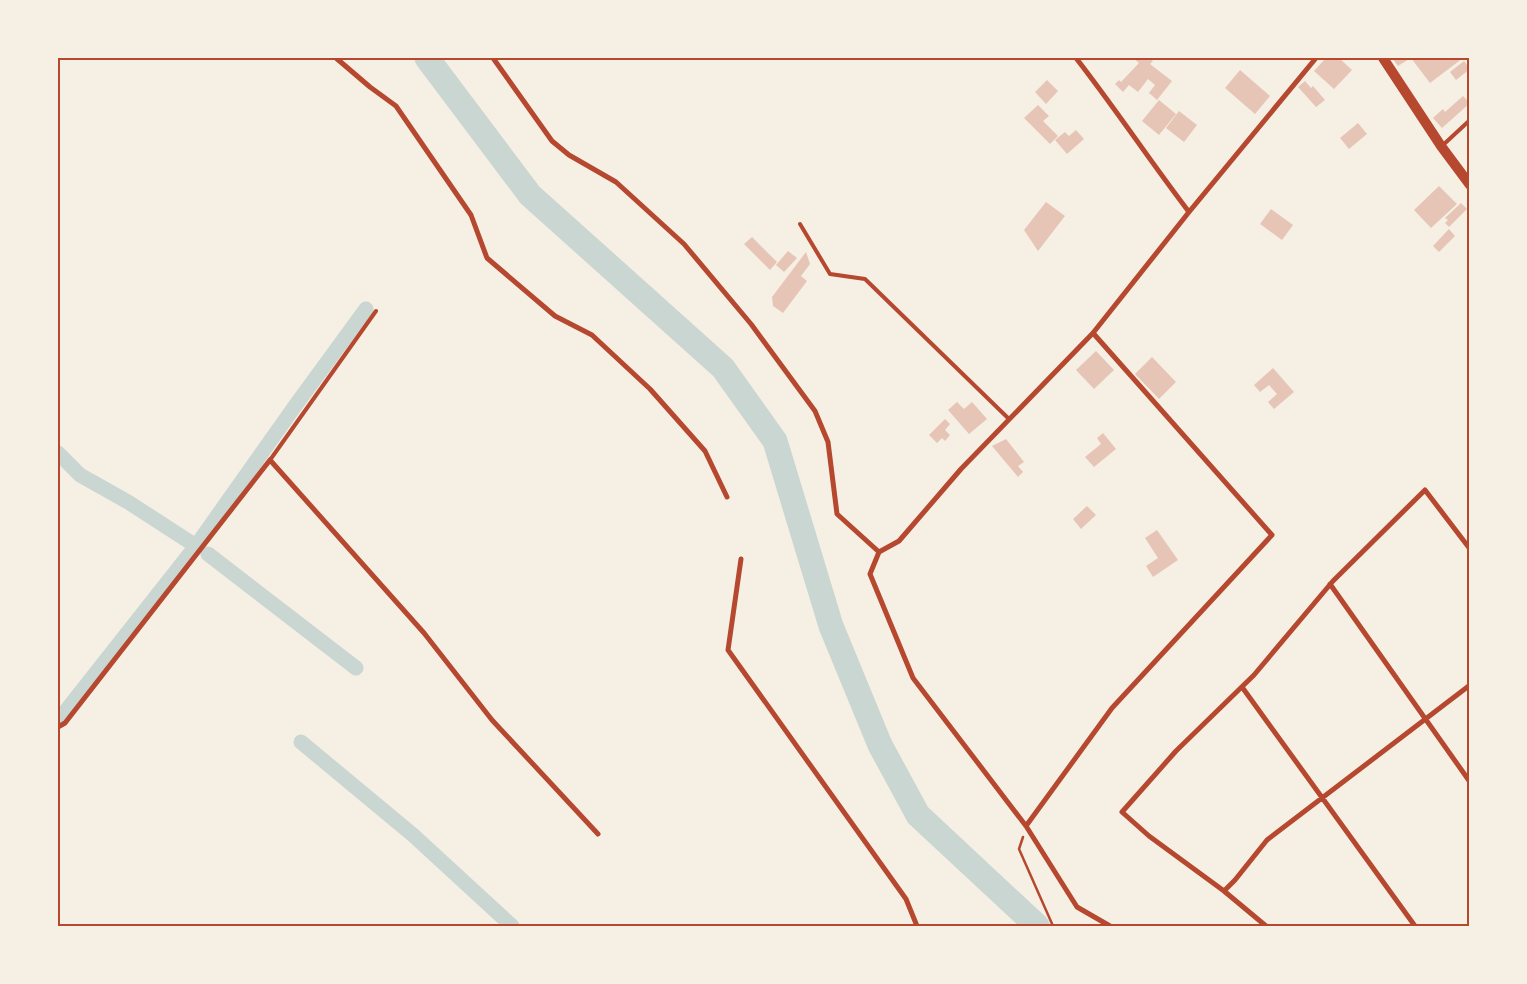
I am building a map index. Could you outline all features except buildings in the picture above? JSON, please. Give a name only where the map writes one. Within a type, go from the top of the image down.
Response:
[{"type":"main road","points":[[1383,58],[1441,146],[1470,185]]},
{"type":"street","points":[[336,58],[396,106],[471,215],[487,258],[555,316],[592,335],[650,389],[706,451],[727,497]]},
{"type":"street","points":[[493,58],[552,141],[569,155],[616,182],[684,244],[751,324],[815,411],[828,442],[837,514],[879,552]]},
{"type":"street","points":[[1076,58],[1189,212]]},
{"type":"street","points":[[1110,926],[1077,907],[1026,826],[913,678],[870,574],[879,552],[899,541],[961,469],[1094,333],[1189,212],[1316,58]]},
{"type":"street","points":[[1026,826],[1112,708],[1272,535],[1094,333]]},
{"type":"street","points":[[58,727],[66,723],[270,460],[424,633],[492,720],[598,834]]},
{"type":"street","points":[[1266,926],[1224,891],[1149,836],[1122,812],[1176,751],[1254,675],[1330,584],[1424,490],[1470,548]]},
{"type":"street","points":[[740,560],[728,650],[906,899],[917,926]]},
{"type":"street","points":[[1330,584],[1470,782]]},
{"type":"street","points":[[1224,891],[1267,840],[1470,685]]},
{"type":"street","points":[[1242,687],[1414,926]]},
{"type":"lane","points":[[1441,146],[1470,120]]},
{"type":"lane","points":[[800,224],[830,274],[865,279],[1009,419]]},
{"type":"lane","points":[[270,460],[376,311]]},
{"type":"path","points":[[1026,826],[1019,849],[1053,926]]},
{"type":"waterway","points":[[427,58],[530,195],[723,368],[775,441],[831,626],[880,745],[918,815],[1037,926]]},
{"type":"waterway","points":[[58,721],[196,546],[366,309]]},
{"type":"waterway","points":[[58,453],[80,475],[128,502],[196,546]]},
{"type":"waterway","points":[[208,554],[356,668]]},
{"type":"waterway","points":[[301,742],[413,835],[512,926]]}]
